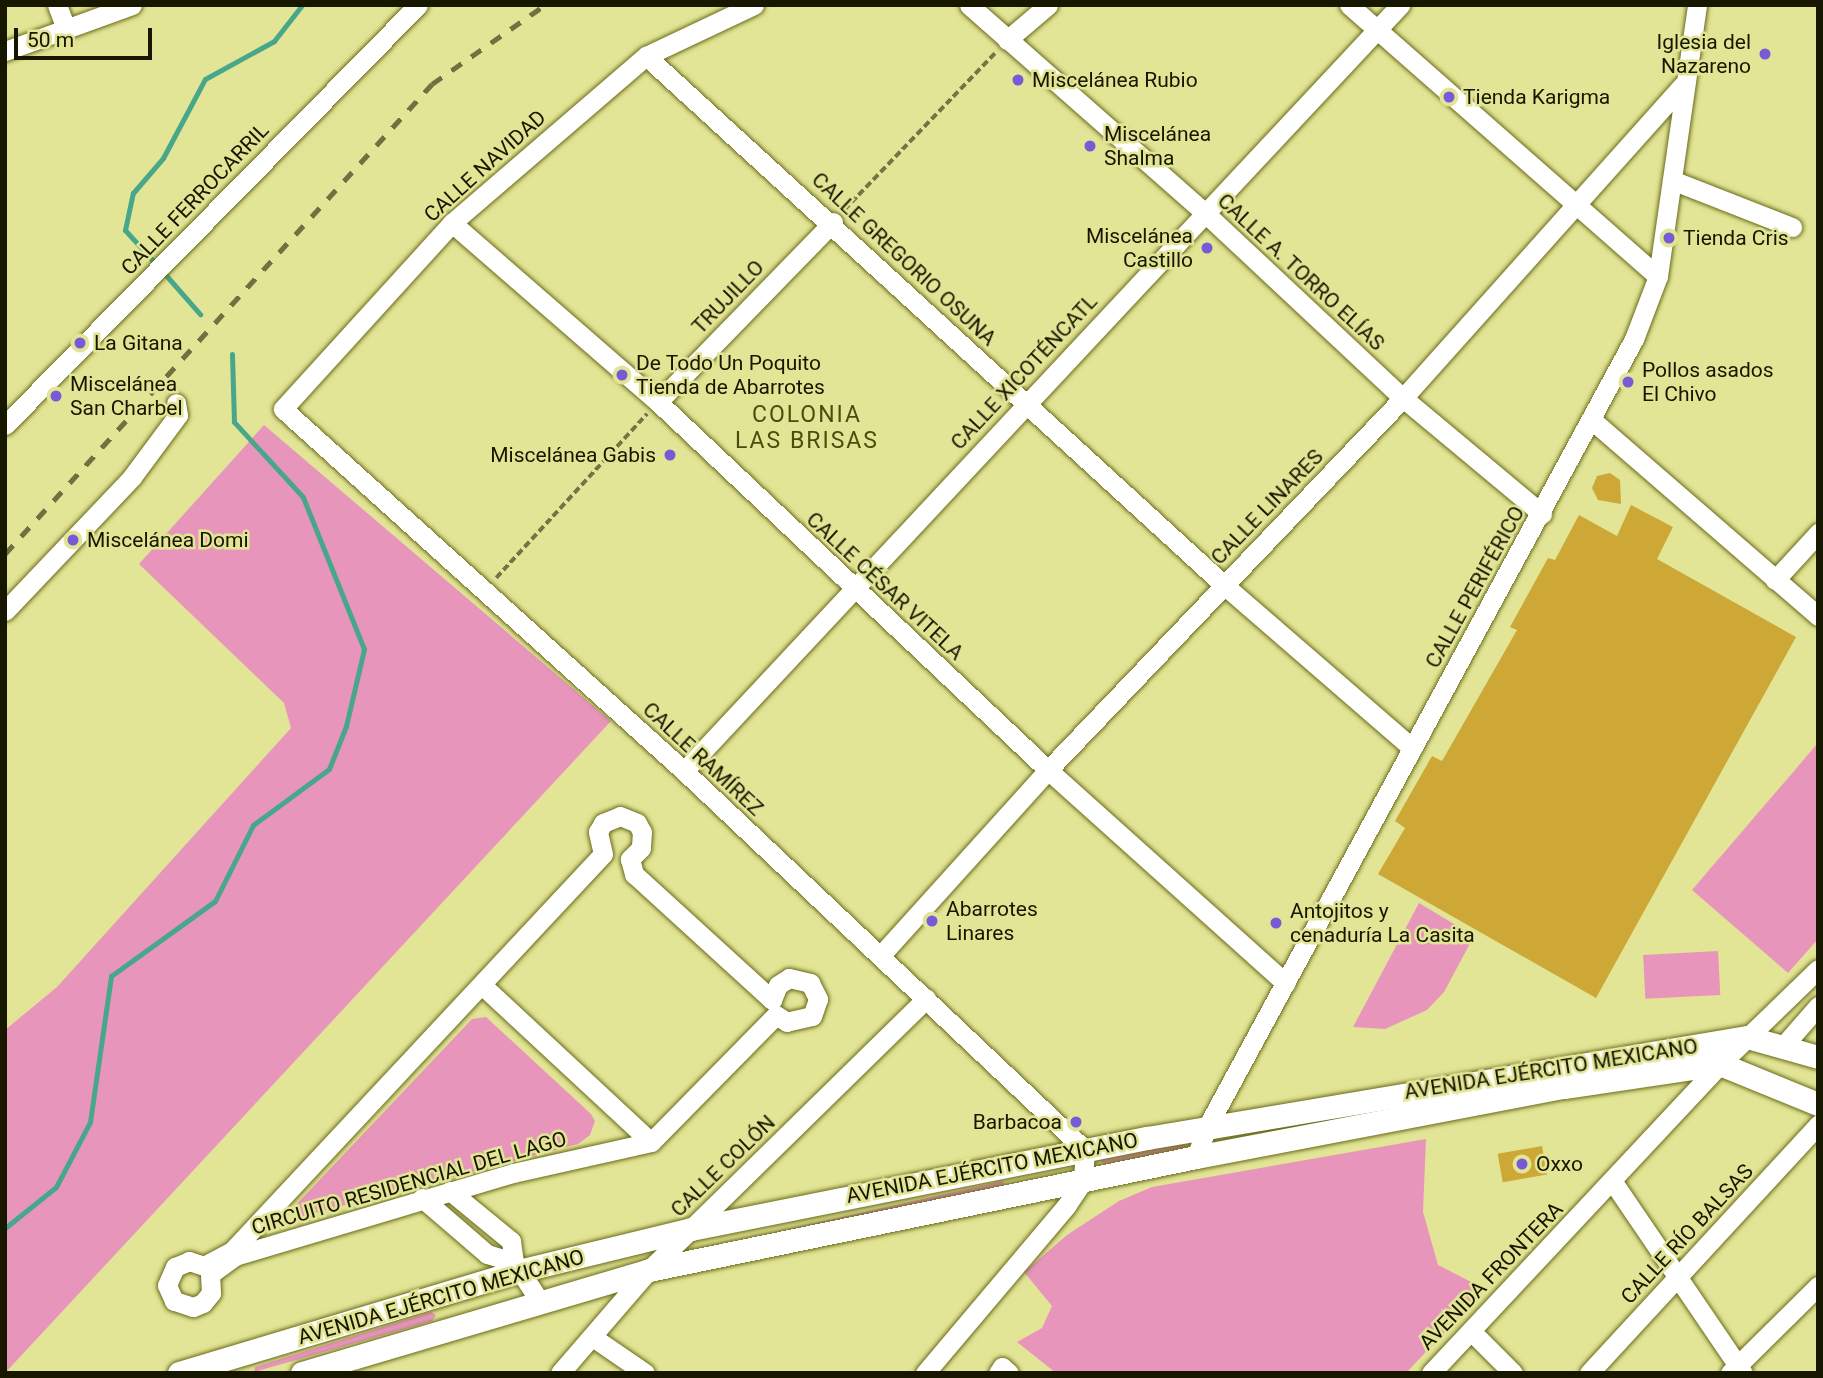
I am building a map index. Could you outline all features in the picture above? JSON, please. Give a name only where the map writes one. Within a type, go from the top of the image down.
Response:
[{"type":"main road","name":"AVENIDA EJÉRCITO MEXICANO","points":[[179,1373],[517,1266],[1085,1150],[1207,1127],[1747,1037],[1784,1045],[1818,1057]]},
{"type":"main road","name":"AVENIDA EJÉRCITO MEXICANO","points":[[302,1373],[539,1300],[649,1270],[1196,1157],[1564,1087],[1720,1064],[1818,1104]]},
{"type":"street","points":[[57,5],[66,29]]},
{"type":"street","points":[[5,51],[132,5]]},
{"type":"street","name":"CALLE NAVIDAD","points":[[284,409],[452,223],[646,56],[754,5]]},
{"type":"street","name":"CALLE A. TORRO ELÍAS","points":[[969,5],[1204,212],[1403,398],[1542,514]]},
{"type":"street","points":[[1007,40],[1048,5]]},
{"type":"street","points":[[1349,5],[1576,207],[1658,276]]},
{"type":"street","name":"CALLE XICOTÉNCATL","points":[[684,771],[856,591],[1025,403],[1400,5]]},
{"type":"street","name":"CALLE PERIFÉRICO","points":[[1196,1157],[1207,1127],[1593,421],[1633,339],[1658,276],[1682,86],[1697,5]]},
{"type":"street","name":"CALLE FERROCARRIL","points":[[5,425],[409,9]]},
{"type":"street","name":"CALLE GREGORIO OSUNA","points":[[646,56],[833,222],[1224,585],[1412,748]]},
{"type":"street","name":"CALLE LINARES","points":[[880,956],[1048,770],[1403,398],[1682,86]]},
{"type":"street","points":[[1672,180],[1792,227]]},
{"type":"street","name":"TRUJILLO","points":[[658,402],[833,222]]},
{"type":"street","name":"CALLE CÉSAR VITELA","points":[[452,223],[658,402],[1048,770],[1285,983]]},
{"type":"street","points":[[5,611],[132,477],[177,415],[176,403]]},
{"type":"street","name":"CALLE RAMÍREZ","points":[[284,409],[684,771],[1085,1150]]},
{"type":"street","points":[[1593,421],[1818,617]]},
{"type":"street","points":[[1774,580],[1818,533]]},
{"type":"street","name":"CIRCUITO RESIDENCIAL DEL LAGO","points":[[620,816],[637,823],[642,832],[641,848],[630,859],[634,874],[772,1000],[778,985],[789,978],[810,983],[818,999],[812,1016],[787,1022],[776,1015],[651,1142],[422,1198],[235,1256],[210,1274],[211,1293],[193,1307],[182,1306],[169,1294],[169,1275],[175,1267],[189,1261],[204,1266],[232,1251],[483,986],[603,854],[598,832],[603,823],[620,816]]},
{"type":"street","name":"AVENIDA FRONTERA","points":[[1431,1373],[1613,1182],[1720,1064],[1747,1037],[1810,988],[1818,969]]},
{"type":"street","points":[[483,986],[651,1142]]},
{"type":"street","name":"CALLE COLÓN","points":[[560,1373],[594,1338],[649,1270],[926,999]]},
{"type":"street","points":[[1784,1045],[1818,1006]]},
{"type":"street","name":"CALLE RÍO BALSAS","points":[[1589,1373],[1818,1125]]},
{"type":"street","points":[[925,1373],[1083,1181],[1085,1150]]},
{"type":"street","points":[[1613,1182],[1737,1370],[1818,1286]]},
{"type":"street","points":[[450,1191],[511,1241],[517,1266],[539,1300]]},
{"type":"street","points":[[422,1198],[487,1254],[517,1266]]},
{"type":"street","points":[[1471,1331],[1513,1373]]},
{"type":"street","points":[[594,1338],[645,1373]]},
{"type":"street","points":[[998,1373],[1002,1367],[1009,1373]]},
{"type":"path","points":[[833,222],[1007,40]]},
{"type":"path","points":[[485,590],[658,402]]},
{"type":"shaded area","points":[[264,425],[611,721],[5,1373],[5,1030],[57,987],[291,728],[284,703],[139,564]]},
{"type":"shaded area","points":[[1818,743],[1818,939],[1788,973],[1692,890]]},
{"type":"shaded area","points":[[1419,903],[1474,936],[1444,992],[1427,1010],[1385,1029],[1353,1027]]},
{"type":"shaded area","points":[[1718,951],[1720,995],[1645,999],[1643,955]]},
{"type":"shaded area","points":[[486,1017],[591,1114],[595,1121],[590,1135],[578,1144],[296,1218],[293,1208],[472,1019]]},
{"type":"shaded area","points":[[1426,1139],[1423,1212],[1438,1265],[1485,1289],[1406,1373],[1056,1373],[1017,1342],[1042,1328],[1052,1306],[1024,1272],[1067,1235],[1119,1201],[1152,1187]]},
{"type":"shaded area","points":[[1181,1143],[1186,1146],[1183,1152],[1104,1164],[1099,1160]]},
{"type":"shaded area","points":[[1002,1181],[1007,1186],[764,1236],[767,1234]]},
{"type":"shaded area","points":[[431,1312],[436,1315],[432,1321],[254,1372],[255,1367]]},
{"type":"building","points":[[1610,473],[1620,480],[1621,504],[1598,500],[1592,488],[1597,476]]},
{"type":"building","points":[[1631,505],[1673,527],[1657,559],[1796,637],[1596,998],[1378,874],[1405,828],[1395,821],[1432,756],[1442,761],[1517,630],[1510,627],[1548,558],[1555,560],[1579,515],[1617,536]]},
{"type":"building","name":"Oxxo","points":[[1542,1146],[1547,1175],[1503,1182],[1498,1154]]},
{"type":"waterway","points":[[156,264],[125,230],[133,193],[163,158],[205,79],[274,41],[302,5]]},
{"type":"waterway","points":[[164,273],[200,314]]},
{"type":"waterway","points":[[5,1228],[56,1187],[90,1122],[111,976],[215,901],[253,825],[329,769],[346,726],[364,649],[303,497],[234,422],[232,354]]},
{"type":"railway","points":[[5,554],[432,84],[545,5]]},
{"type":"place","name":"Iglesia del Nazareno","points":[[1765,54]]},
{"type":"place","name":"Miscelánea Rubio","points":[[1018,80]]},
{"type":"place","name":"Tienda Karigma","points":[[1449,97]]},
{"type":"place","name":"Miscelánea Shalma","points":[[1090,146]]},
{"type":"place","name":"Tienda Cris","points":[[1669,238]]},
{"type":"place","name":"Miscelánea Castillo","points":[[1207,248]]},
{"type":"place","name":"La Gitana","points":[[80,343]]},
{"type":"place","name":"De Todo Un Poquito Tienda de Abarrotes","points":[[622,375]]},
{"type":"place","name":"Pollos asados El Chivo","points":[[1628,382]]},
{"type":"place","name":"Miscelánea San Charbel","points":[[56,396]]},
{"type":"place","name":"Miscelánea Gabis","points":[[670,455]]},
{"type":"place","name":"Miscelánea Domi","points":[[73,540]]},
{"type":"place","name":"Abarrotes Linares","points":[[932,921]]},
{"type":"place","name":"Antojitos y cenaduría La Casita","points":[[1276,923]]},
{"type":"place","name":"Barbacoa","points":[[1076,1122]]},
{"type":"place","name":"Oxxo","points":[[1522,1164]]},
{"type":"district","name":"COLONIA LAS BRISAS","points":[[807,428]]}]
